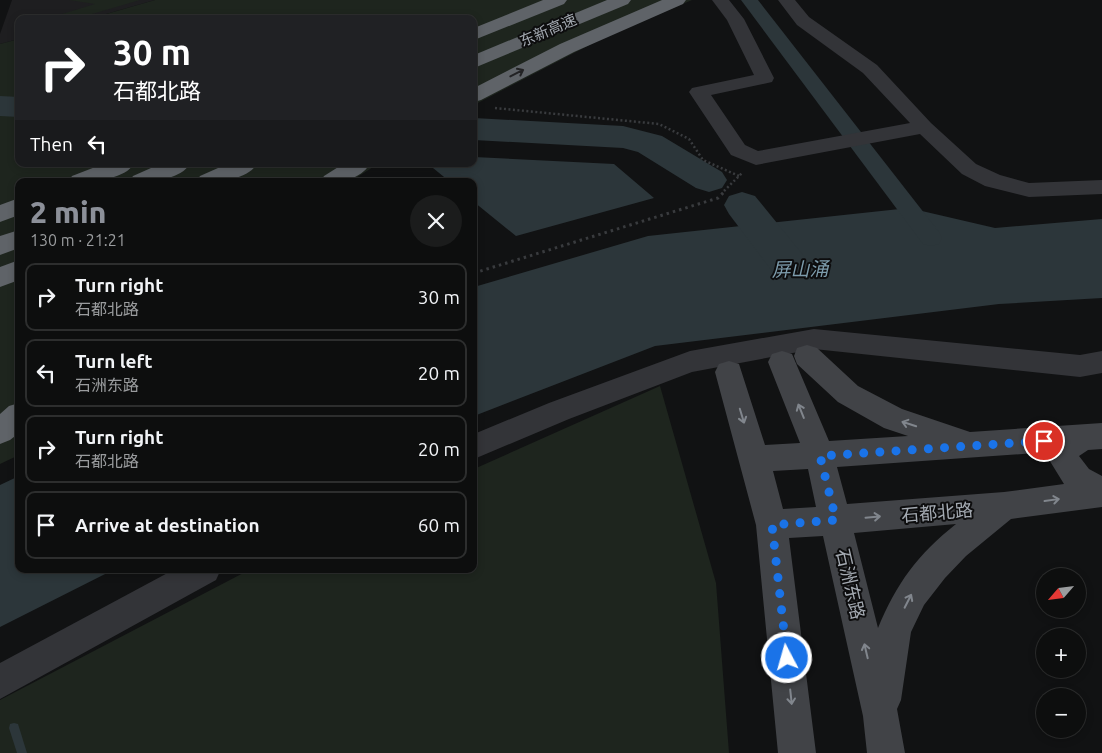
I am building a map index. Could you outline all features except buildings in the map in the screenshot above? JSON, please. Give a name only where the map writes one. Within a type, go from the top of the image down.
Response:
[{"type":"highway","name":"东新高速","points":[[477,34],[558,0]]},
{"type":"highway","name":"东新高速","points":[[477,61],[622,0]]},
{"type":"highway","points":[[477,94],[567,48],[678,0]]},
{"type":"highway","points":[[88,178],[115,167]]},
{"type":"highway","points":[[148,178],[172,167]]},
{"type":"highway","points":[[215,178],[239,167]]},
{"type":"highway","points":[[337,178],[354,167]]},
{"type":"highway","points":[[0,214],[15,208]]},
{"type":"highway","points":[[0,246],[15,240]]},
{"type":"highway","points":[[0,278],[15,271]]},
{"type":"highway","points":[[0,431],[15,418]]},
{"type":"main road","name":"石洲东路","points":[[886,753],[881,716],[836,520],[794,359],[848,394],[894,419],[972,444]]},
{"type":"main road","points":[[730,372],[756,459],[772,525],[797,753]]},
{"type":"main road","points":[[756,459],[1091,437]]},
{"type":"main road","points":[[1091,437],[1067,447],[1063,458],[1076,478],[1093,489],[1102,492]]},
{"type":"main road","name":"石都北路","points":[[772,525],[1004,506],[1102,492]]},
{"type":"main road","points":[[881,716],[894,630],[912,593],[933,567],[955,545],[1004,506]]},
{"type":"street","points":[[720,0],[735,19],[765,78],[699,92],[738,150],[756,158],[924,127]]},
{"type":"street","points":[[786,0],[803,21],[870,69],[924,127],[968,169],[993,181],[1029,190],[1102,187]]},
{"type":"street","points":[[477,446],[559,411],[690,362],[814,340],[1080,366],[1102,362]]},
{"type":"street","points":[[0,682],[198,573]]},
{"type":"path","points":[[495,108],[659,124],[690,139],[703,160],[739,176]]},
{"type":"path","points":[[477,272],[718,198],[756,158]]},
{"type":"shaded area","points":[[12,0],[155,0],[103,15],[15,15],[15,40],[0,44],[0,34]]},
{"type":"shaded area","points":[[69,0],[140,0],[89,15],[59,15],[95,4]]},
{"type":"shaded area","points":[[155,0],[692,0],[603,38],[477,103],[477,15],[103,15]]},
{"type":"shaded area","points":[[15,40],[15,167],[373,167],[356,178],[15,178],[15,457],[0,464],[0,44]]},
{"type":"shaded area","points":[[660,386],[716,583],[729,753],[0,753],[0,700],[243,573],[477,573],[477,468]]},
{"type":"water","points":[[477,157],[614,164],[654,198],[516,236],[477,204],[477,178],[445,178],[433,168],[477,167]]},
{"type":"water","name":"屏山涌","points":[[909,208],[995,228],[1102,219],[1102,298],[999,304],[655,346],[477,415],[477,286],[648,236]]},
{"type":"water","points":[[15,478],[15,573],[107,573],[0,627],[0,485]]},
{"type":"waterway","points":[[749,0],[931,238]]},
{"type":"waterway","points":[[0,106],[15,107]]},
{"type":"waterway","points":[[477,129],[623,137],[650,144],[709,180]]},
{"type":"waterway","name":"屏山涌","points":[[742,205],[789,265]]},
{"type":"waterway","points":[[14,728],[22,753]]},
{"type":"route","points":[[787,658],[772,525],[836,520],[820,456],[972,444],[1044,441]]}]
